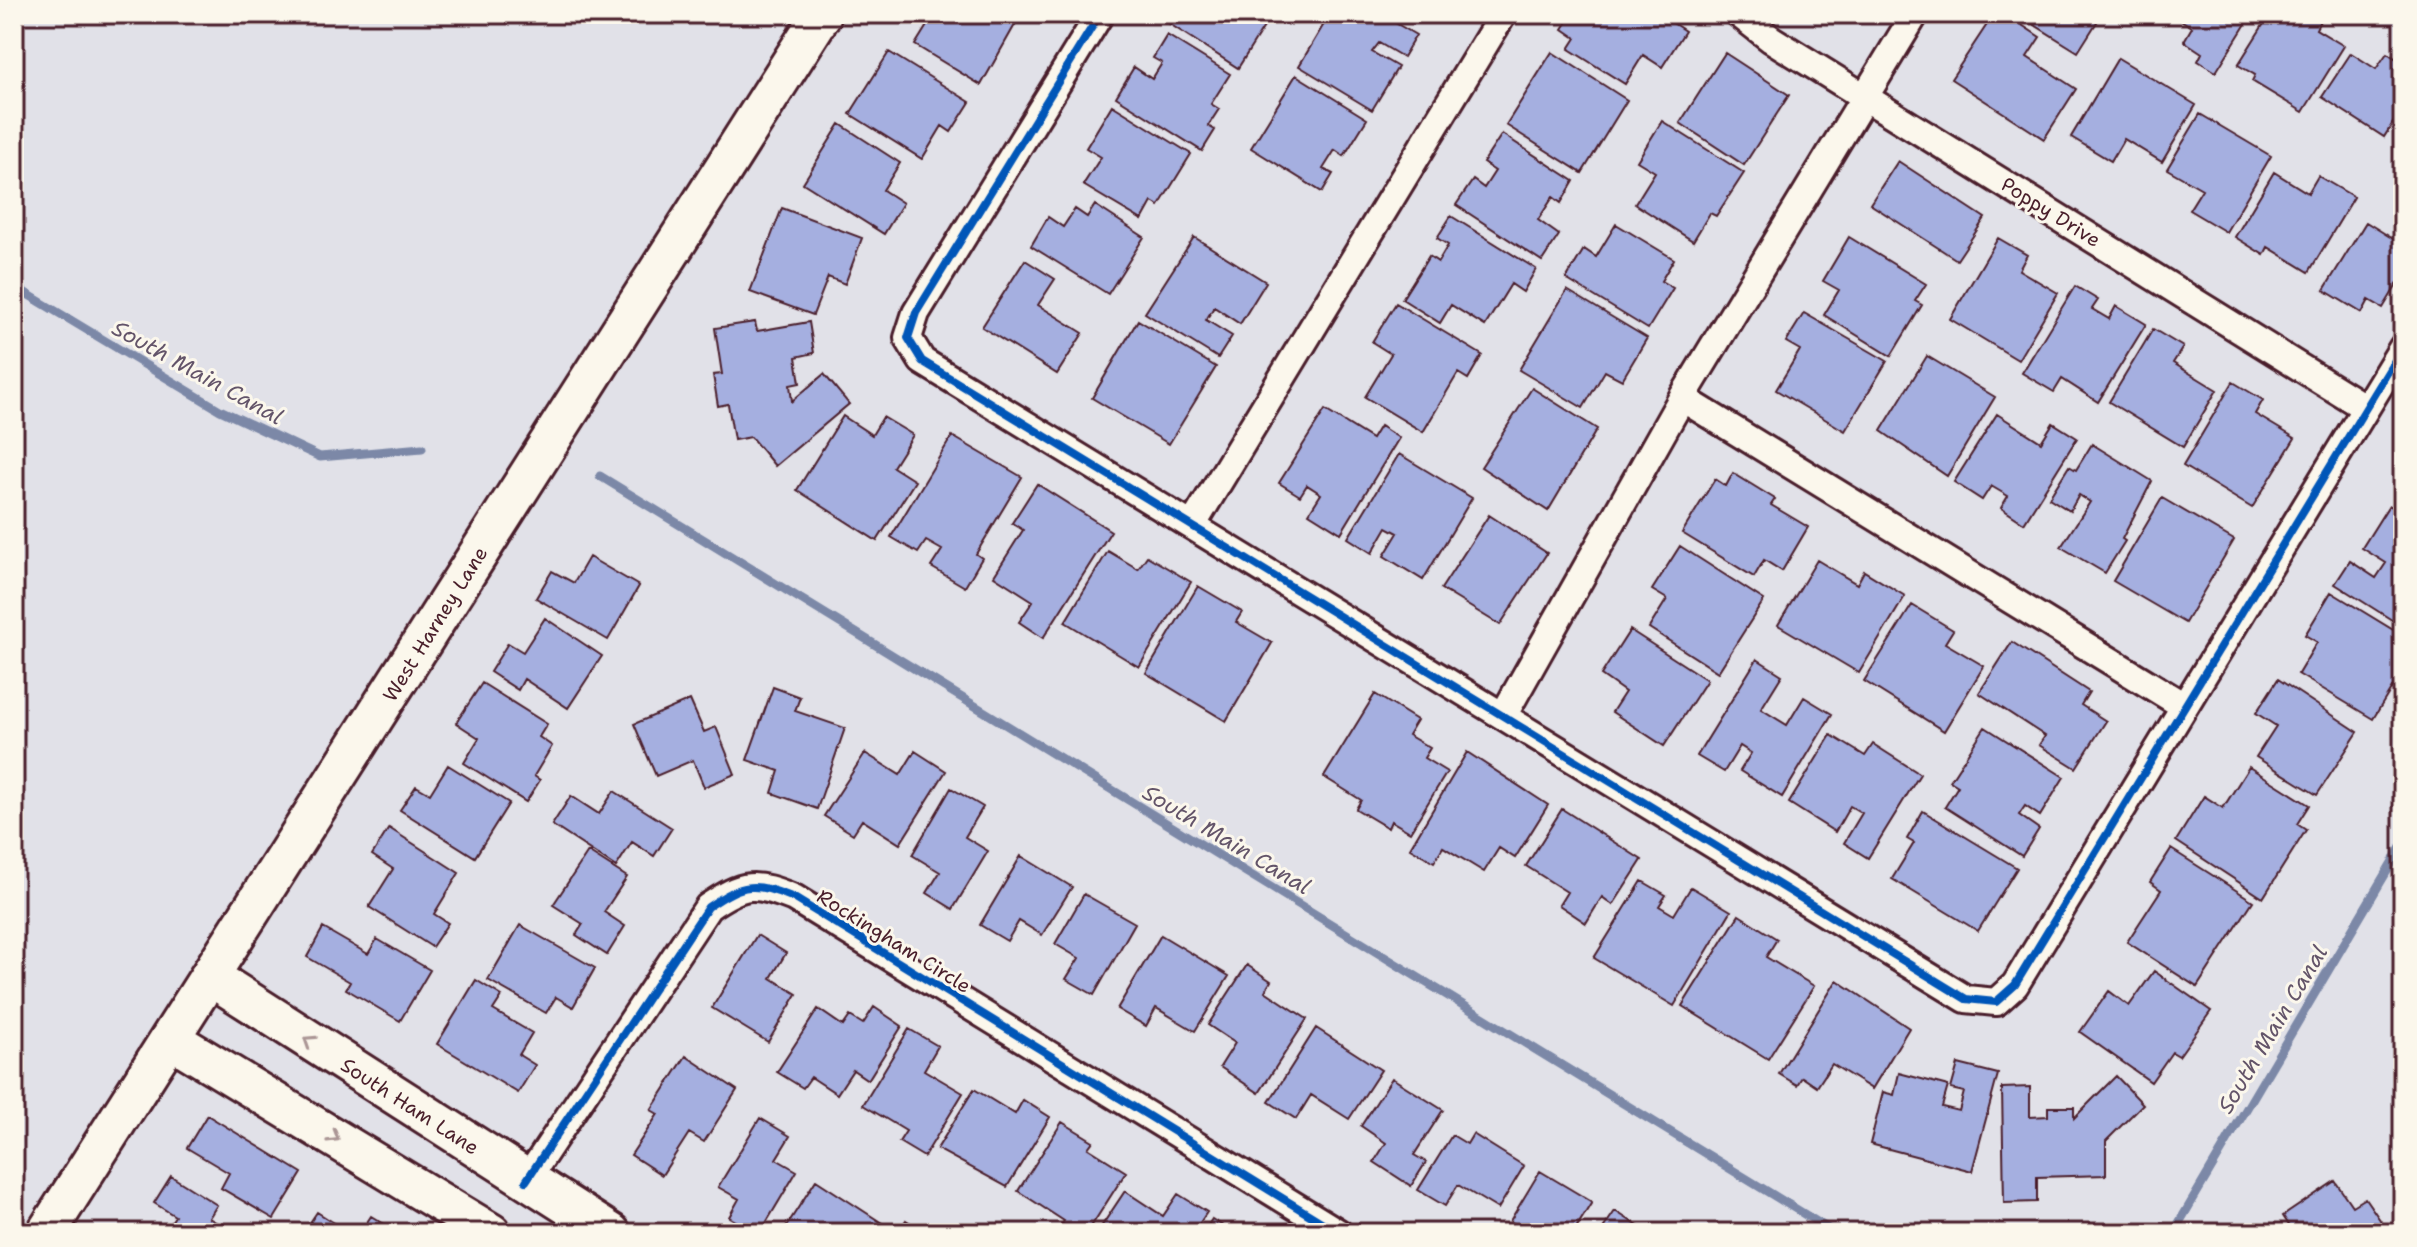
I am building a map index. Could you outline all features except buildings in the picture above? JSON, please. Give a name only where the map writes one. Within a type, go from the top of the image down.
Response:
[{"type":"main road","name":"West Harney Lane","points":[[46,1233],[822,14]]},
{"type":"main road","name":"South Ham Lane","points":[[211,977],[611,1233]]},
{"type":"main road","points":[[171,1039],[491,1233]]},
{"type":"street","points":[[1100,14],[916,313],[908,338],[922,361],[1966,999],[1996,1002],[2015,985],[2403,347]]},
{"type":"street","points":[[1192,526],[1503,14]]},
{"type":"street","name":"Poppy Drive","points":[[1739,14],[1771,39],[2364,407]]},
{"type":"street","points":[[1503,716],[1682,398],[1915,14]]},
{"type":"street","points":[[1682,398],[2184,706]]},
{"type":"street","name":"Rockingham Circle","points":[[526,1181],[708,907],[735,888],[761,885],[794,898],[1339,1233]]},
{"type":"waterway","name":"South Main Canal","points":[[14,286],[220,410],[320,457],[422,448]]},
{"type":"waterway","name":"South Main Canal","points":[[600,476],[1835,1233]]},
{"type":"waterway","name":"South Main Canal","points":[[2173,1233],[2403,844]]},
{"type":"cycle path","points":[[1100,14],[916,313],[908,338],[922,361],[1966,999],[1996,1002],[2015,985],[2403,347]]},
{"type":"cycle path","points":[[526,1181],[708,907],[740,889],[759,887],[794,898],[1339,1233]]}]
